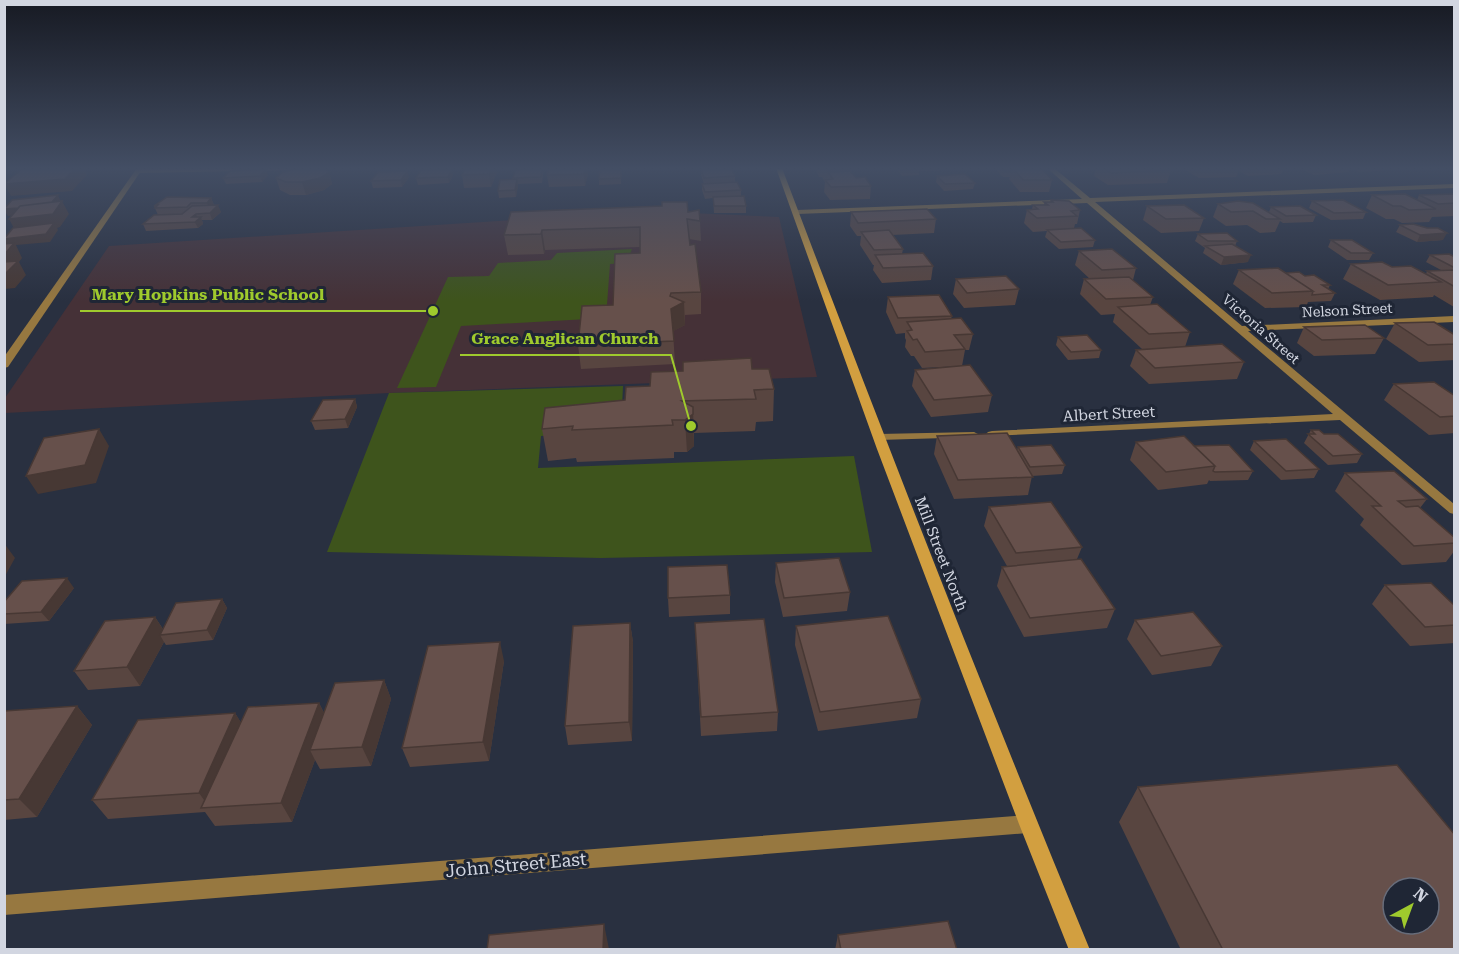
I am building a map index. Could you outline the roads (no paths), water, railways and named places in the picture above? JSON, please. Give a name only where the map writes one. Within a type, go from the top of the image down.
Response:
[{"type":"main road","name":"Mill Street North","points":[[796,213],[879,437],[1028,824],[1080,950]]},
{"type":"street","points":[[4,365],[110,213]]},
{"type":"street","name":"Victoria Street","points":[[1103,213],[1341,417],[1455,510]]},
{"type":"street","name":"Nelson Street","points":[[1241,329],[1455,319]]},
{"type":"street","name":"Albert Street","points":[[879,437],[1023,434],[1341,417]]},
{"type":"street","name":"John Street East","points":[[4,905],[1028,824]]},
{"type":"place","name":"Mary Hopkins Public School","points":[[433,311]]},
{"type":"place","name":"Grace Anglican Church","points":[[691,426]]}]
